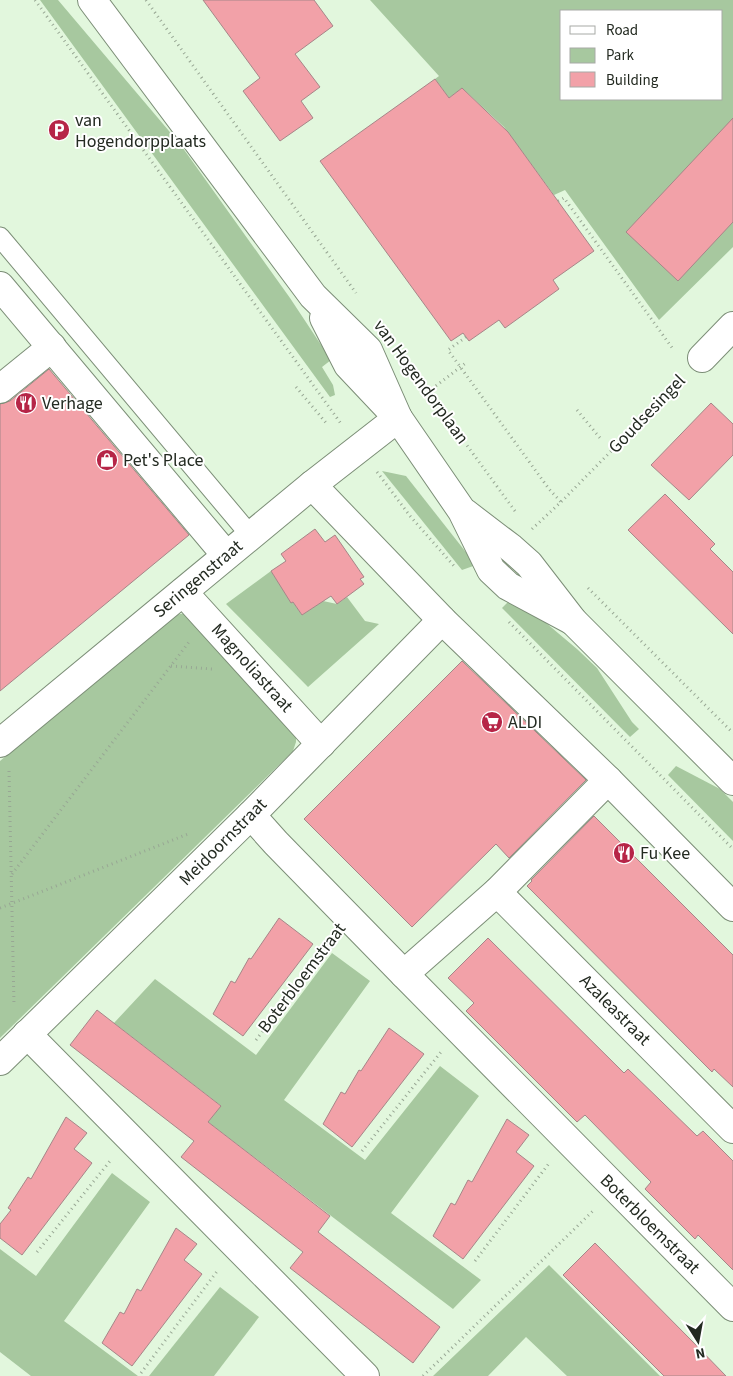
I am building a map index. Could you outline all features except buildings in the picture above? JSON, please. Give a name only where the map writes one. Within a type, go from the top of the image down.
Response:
[{"type":"street","points":[[92,0],[313,296],[348,365],[398,418],[462,511],[491,570],[508,586],[573,621],[733,782]]},
{"type":"street","points":[[0,286],[48,334],[226,555]]},
{"type":"street","points":[[702,358],[733,326]]},
{"type":"street","points":[[0,389],[48,334]]},
{"type":"street","name":"Seringenstraat","points":[[4,740],[226,555],[398,418]]},
{"type":"street","points":[[312,485],[442,620],[608,780],[733,907]]},
{"type":"street","name":"Magnoliastraat","points":[[183,592],[322,744]]},
{"type":"street","name":"Meidoornstraat","points":[[0,1061],[251,816],[442,620]]},
{"type":"street","points":[[404,974],[497,892],[608,780]]},
{"type":"street","name":"Boterbloemstraat","points":[[251,816],[458,1030],[733,1307]]},
{"type":"street","name":"Azaleastraat","points":[[497,892],[733,1129]]},
{"type":"street","points":[[27,1034],[364,1376]]},
{"type":"lane","points":[[0,237],[251,536]]},
{"type":"path","points":[[146,0],[358,296]]},
{"type":"path","points":[[558,201],[564,198],[674,352]]},
{"type":"path","points":[[466,337],[448,350],[561,502]]},
{"type":"path","name":"Goudsesingel","points":[[531,530],[561,502],[702,358]]},
{"type":"path","points":[[428,392],[467,362]]},
{"type":"path","name":"van Hogendorplaan","points":[[409,366],[521,518]]},
{"type":"path","points":[[296,387],[327,424]]},
{"type":"path","points":[[577,410],[600,438]]},
{"type":"path","points":[[526,524],[537,535]]},
{"type":"path","points":[[582,581],[733,733]]},
{"type":"path","points":[[12,874],[207,618]]},
{"type":"path","points":[[4,740],[12,874],[14,1007]]},
{"type":"path","points":[[0,908],[209,825],[225,841]]},
{"type":"path","name":"Boterbloemstraat","points":[[256,1040],[348,916]]},
{"type":"path","points":[[362,1151],[458,1030]]},
{"type":"path","points":[[37,1252],[128,1137]]},
{"type":"path","points":[[475,1261],[567,1140]]},
{"type":"path","points":[[423,1376],[616,1189]]},
{"type":"path","points":[[141,1373],[236,1246]]},
{"type":"green space","points":[[40,0],[58,0],[180,144],[290,298],[331,360],[322,367],[333,385],[335,395],[330,397]]},
{"type":"green space","points":[[370,0],[733,0],[733,247],[659,320],[565,190],[554,195],[504,127],[462,88],[449,98],[435,79],[439,76]]},
{"type":"green space","points":[[382,471],[406,476],[476,565],[462,570]]},
{"type":"green space","points":[[271,571],[291,602],[293,602],[302,615],[323,601],[337,604],[347,597],[365,621],[379,624],[308,687],[226,604]]},
{"type":"green space","points":[[514,596],[597,668],[632,722],[639,729],[630,737],[502,608]]},
{"type":"green space","points":[[187,613],[296,733],[293,751],[0,1038],[0,761],[174,615]]},
{"type":"green space","points":[[676,766],[720,789],[733,802],[733,841],[668,775]]},
{"type":"green space","points":[[332,953],[370,981],[284,1100],[365,1160],[440,1066],[479,1096],[391,1213],[481,1280],[453,1309],[208,1122],[220,1105],[114,1023],[155,979],[256,1055]]},
{"type":"green space","points":[[112,1173],[150,1202],[64,1321],[138,1376],[31,1376],[0,1352],[0,1249],[36,1276]]},
{"type":"green space","points":[[549,1265],[660,1376],[567,1376],[526,1337],[488,1376],[433,1376]]},
{"type":"green space","points":[[220,1287],[259,1317],[214,1376],[149,1376]]},
{"type":"place","name":"van Hogendorpplaats","points":[[59,130]]},
{"type":"place","name":"Verhage","points":[[26,403]]},
{"type":"place","name":"Pet's Place","points":[[107,460]]},
{"type":"place","name":"ALDI","points":[[492,722]]},
{"type":"place","name":"Fu Kee","points":[[624,853]]}]
